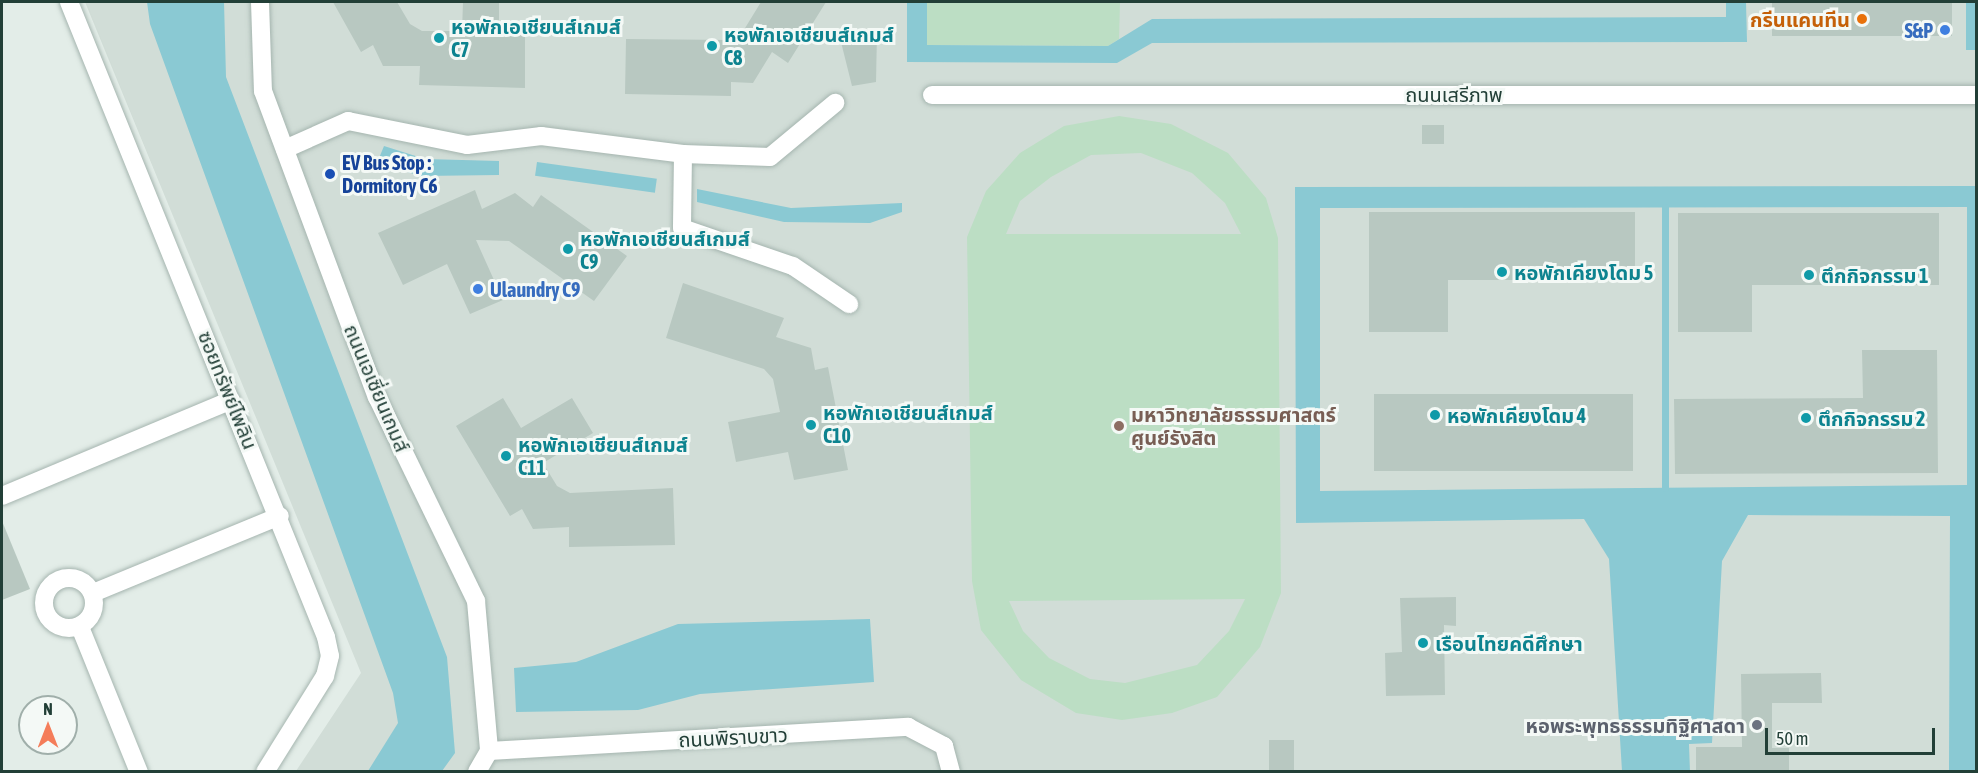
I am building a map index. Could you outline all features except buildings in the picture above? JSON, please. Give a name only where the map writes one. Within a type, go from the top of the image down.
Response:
[{"type":"street","name":"ซอยทรัพย์ไพลิน","points":[[69,2],[280,516],[330,656],[325,676],[265,771]]},
{"type":"street","name":"ถนนเอเซี่ยนเกมส์","points":[[260,2],[263,91],[377,397],[476,601],[489,751]]},
{"type":"street","name":"ถนนเสรีภาพ","points":[[932,95],[1977,95]]},
{"type":"street","points":[[285,149],[348,121],[467,144],[541,136],[683,153],[770,156],[835,103]]},
{"type":"street","points":[[683,153],[682,228],[793,266],[849,304]]},
{"type":"street","points":[[2,496],[231,400]]},
{"type":"street","points":[[93,593],[280,516]]},
{"type":"street","points":[[78,579],[93,593],[93,612],[80,627],[62,628],[47,617],[44,596],[58,580],[78,579]]},
{"type":"street","points":[[80,627],[140,771]]},
{"type":"street","name":"ถนนพิราบขาว","points":[[489,751],[908,728],[944,746],[951,771]]},
{"type":"street","points":[[477,771],[489,751]]},
{"type":"shaded area","name":"มหาวิทยาลัยธรรมศาสตร์ ศูนย์รังสิต","points":[[85,2],[1976,2],[1976,771],[296,771],[361,673]]},
{"type":"green space","points":[[927,2],[1120,2],[1119,39],[1108,46],[927,45]]},
{"type":"green space","points":[[1119,116],[1171,124],[1228,153],[1266,198],[1278,238],[1281,593],[1260,647],[1217,697],[1172,713],[1122,720],[1076,713],[1021,680],[981,630],[972,581],[967,237],[986,191],[1020,153],[1064,126]],"holes":[[[1141,153],[1192,173],[1225,203],[1241,234],[1006,234],[1020,201],[1051,177],[1091,155]],[[1245,599],[1229,631],[1197,665],[1125,683],[1090,679],[1049,658],[1023,631],[1009,601]]]},
{"type":"water","points":[[147,2],[224,2],[226,77],[447,657],[455,753],[442,771],[368,771],[398,723],[393,693],[150,24]]},
{"type":"water","points":[[907,2],[927,2],[927,45],[1108,46],[1152,19],[1726,17],[1726,2],[1746,2],[1747,42],[1152,43],[1117,63],[907,62]]},
{"type":"water","points":[[1966,2],[1976,2],[1976,50],[1966,50]]},
{"type":"water","points":[[384,146],[425,159],[499,161],[499,175],[421,176],[377,163]]},
{"type":"water","points":[[537,162],[657,179],[655,193],[535,176]]},
{"type":"water","points":[[1976,186],[1976,771],[1949,771],[1950,516],[1748,515],[1722,561],[1712,743],[1689,744],[1690,772],[1622,771],[1609,559],[1584,519],[1296,523],[1295,187]],"holes":[[[1967,207],[1967,485],[1320,491],[1320,208]]]},
{"type":"water","points":[[697,189],[791,208],[902,203],[902,212],[870,223],[784,222],[697,202]]},
{"type":"water","points":[[870,619],[874,682],[700,694],[638,710],[516,712],[514,668],[576,662],[678,624]]},
{"type":"waterway","points":[[1665,207],[1665,488]]},
{"type":"place","name":"กรีนแคนทีน","points":[[1862,19]]},
{"type":"place","name":"S&P","points":[[1945,30]]},
{"type":"place","name":"หอพักเอเชียนส์เกมส์ C7","points":[[439,38]]},
{"type":"place","name":"หอพักเอเชียนส์เกมส์ C8","points":[[712,46]]},
{"type":"place","name":"EV Bus Stop : Dormitory C6","points":[[330,174]]},
{"type":"place","name":"หอพักเอเชียนส์เกมส์ C9","points":[[568,249]]},
{"type":"place","name":"หอพักเคียงโดม 5","points":[[1502,272]]},
{"type":"place","name":"ตึกกิจกรรม 1","points":[[1809,275]]},
{"type":"place","name":"Ulaundry C9","points":[[478,289]]},
{"type":"place","name":"หอพักเคียงโดม 4","points":[[1435,415]]},
{"type":"place","name":"ตึกกิจกรรม 2","points":[[1806,418]]},
{"type":"place","name":"หอพักเอเชียนส์เกมส์ C10","points":[[811,425]]},
{"type":"place","name":"มหาวิทยาลัยธรรมศาสตร์ ศูนย์รังสิต","points":[[1119,426]]},
{"type":"place","name":"หอพักเอเชียนส์เกมส์ C11","points":[[506,456]]},
{"type":"place","name":"เรือนไทยคดีศึกษา","points":[[1423,643]]},
{"type":"place","name":"หอพระพุทธธรรมทิฐิศาสดา","points":[[1757,725]]}]
